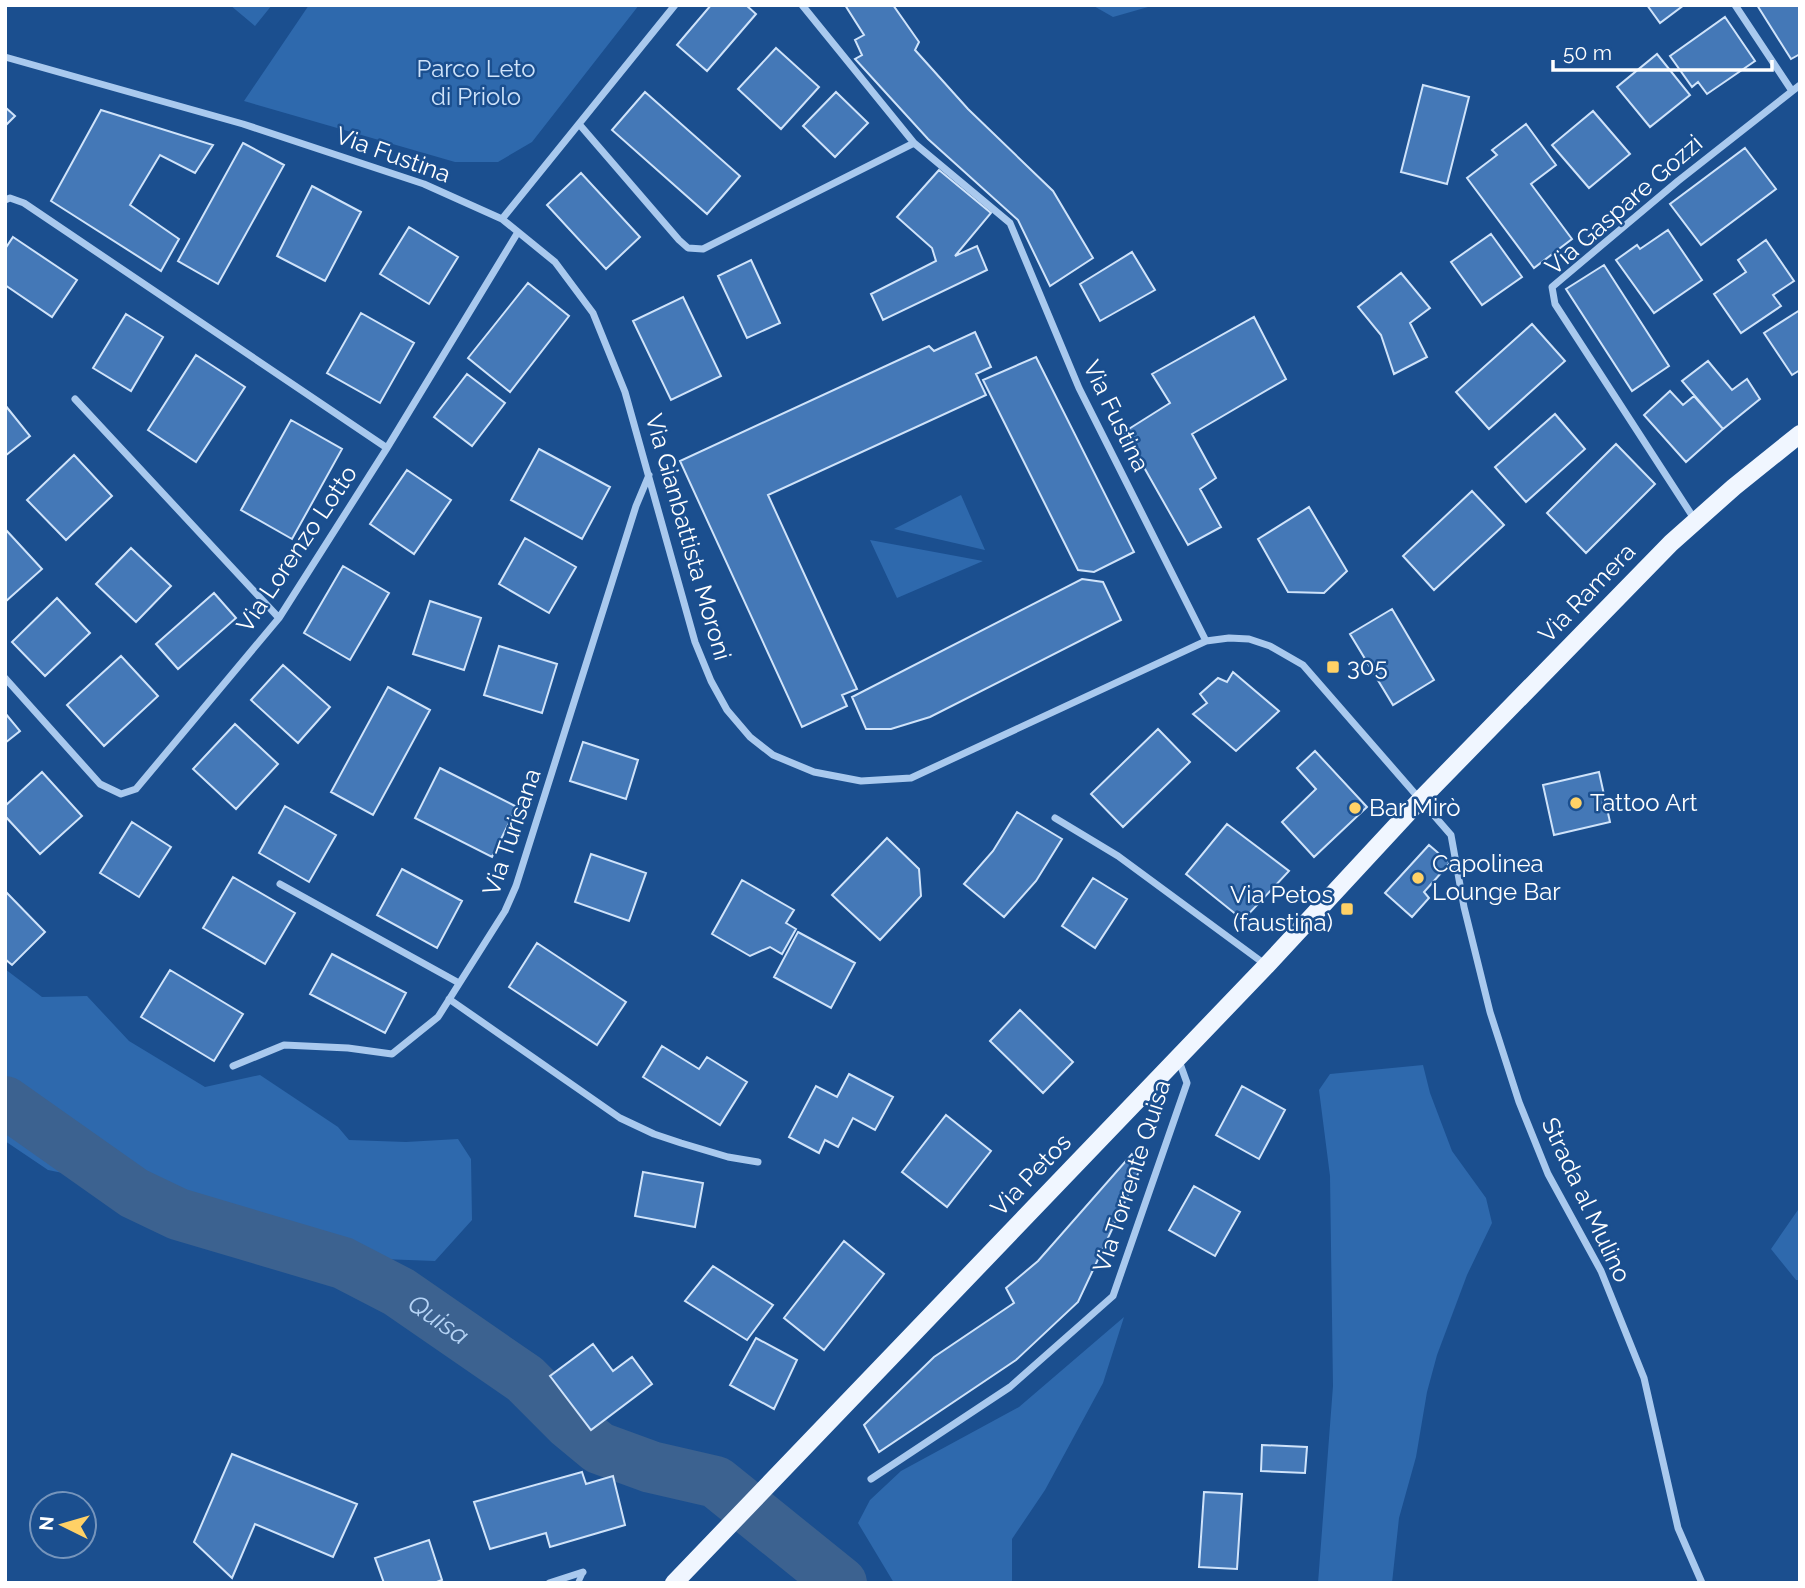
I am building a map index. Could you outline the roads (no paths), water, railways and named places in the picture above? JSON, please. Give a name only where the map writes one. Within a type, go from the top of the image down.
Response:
[{"type":"main road","name":"Via Ramera","points":[[1420,799],[1695,520],[1800,434]]},
{"type":"main road","name":"Via Petos","points":[[674,1583],[1267,965],[1420,799]]},
{"type":"street","points":[[502,219],[676,5]]},
{"type":"street","name":"Via Fustina","points":[[802,5],[914,143],[1010,223],[1079,388],[1206,640]]},
{"type":"street","points":[[1735,5],[1792,91]]},
{"type":"street","name":"Via Fustina","points":[[5,57],[282,137],[424,184],[502,219]]},
{"type":"street","name":"Via Gaspare Gozzi","points":[[1695,520],[1555,304],[1552,288],[1678,181],[1800,85]]},
{"type":"street","points":[[579,124],[679,240],[688,248],[703,249],[914,143]]},
{"type":"street","points":[[5,200],[10,198],[24,203],[387,447]]},
{"type":"street","name":"Via Gianbattista Moroni","points":[[502,219],[555,262],[593,313],[625,392],[695,642],[711,681],[727,710],[750,737],[773,755],[814,772],[861,781],[911,778],[1206,640]]},
{"type":"street","name":"Via Lorenzo Lotto","points":[[5,678],[100,784],[121,794],[136,789],[279,618],[518,232]]},
{"type":"street","points":[[75,399],[279,618]]},
{"type":"street","name":"Via Turisana","points":[[233,1066],[285,1045],[348,1048],[392,1054],[438,1017],[505,911],[516,886],[636,506],[649,474]]},
{"type":"street","points":[[1206,640],[1249,639],[1270,646],[1303,665],[1420,799]]},
{"type":"street","name":"Strada al Mulino","points":[[1420,799],[1451,835],[1464,907],[1487,1000],[1520,1102],[1548,1174],[1601,1271],[1644,1378],[1678,1528],[1702,1583]]},
{"type":"street","points":[[1055,818],[1118,856],[1267,965]]},
{"type":"street","points":[[281,884],[459,983]]},
{"type":"street","points":[[449,999],[620,1118],[681,1143],[728,1157],[758,1162]]},
{"type":"street","name":"Via Torrente Quisa","points":[[871,1479],[1010,1387],[1113,1296],[1187,1083],[1178,1058]]},
{"type":"street","points":[[549,1583],[583,1572]]},
{"type":"street","points":[[578,1583],[583,1572]]},
{"type":"waterway","name":"Quisa","points":[[5,1102],[134,1193],[178,1214],[343,1263],[399,1292],[525,1379],[570,1424],[599,1448],[651,1467],[716,1482],[841,1583]]},
{"type":"place","name":"305","points":[[1333,667]]},
{"type":"place","name":"Tattoo Art","points":[[1576,803]]},
{"type":"place","name":"Bar Mirò","points":[[1355,808]]},
{"type":"place","name":"Capolinea Lounge Bar","points":[[1418,878]]},
{"type":"place","name":"Via Petos (faustina)","points":[[1347,909]]},
{"type":"park label","name":"Parco Leto di Priolo","points":[[476,83]]}]
